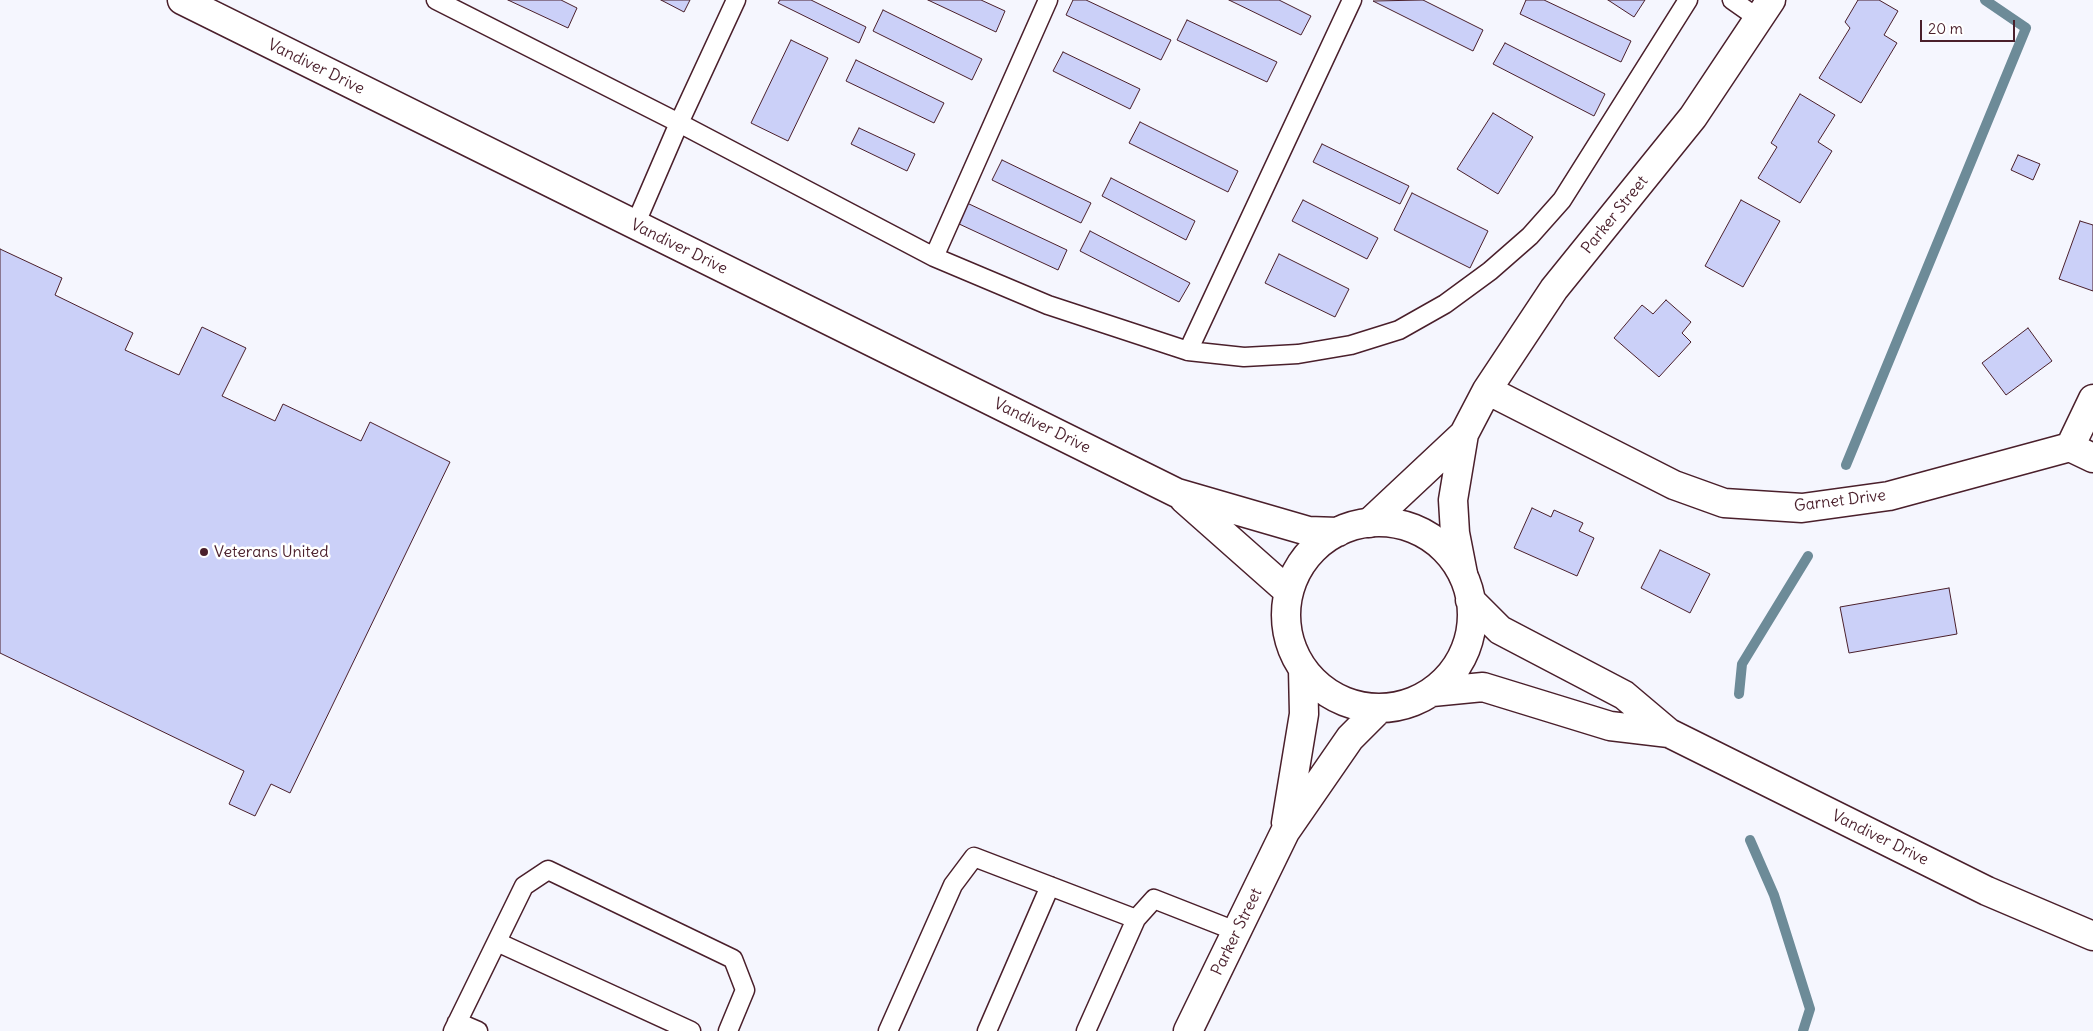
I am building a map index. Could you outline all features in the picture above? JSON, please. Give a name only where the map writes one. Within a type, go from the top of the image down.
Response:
[{"type":"main road","name":"Vandiver Drive","points":[[182,0],[1177,493],[1308,532],[1338,532]]},
{"type":"main road","name":"Parker Street","points":[[1432,692],[1452,674],[1465,650],[1472,622],[1455,533],[1453,500],[1464,434],[1487,390],[1554,289],[1693,117],[1765,9]]},
{"type":"main road","name":"Garnet Drive","points":[[1487,390],[1674,486],[1724,504],[1802,508],[1889,496],[2081,453],[2093,399]]},
{"type":"main road","name":"Parker Street","points":[[1369,523],[1464,434]]},
{"type":"main road","name":"Vandiver Drive","points":[[1177,493],[1289,592]]},
{"type":"main road","name":"Vandiver Drive","points":[[1369,523],[1401,525],[1431,538],[1454,561],[1466,587],[1500,630],[1624,695],[1669,733],[1987,891],[2093,936]]},
{"type":"main road","points":[[1369,523],[1338,532],[1312,550],[1302,563],[1289,592],[1286,608],[1289,640],[1303,669],[1326,692],[1340,700],[1366,708],[1380,708],[1407,704],[1432,692]]},
{"type":"main road","name":"Parker Street","points":[[1285,832],[1304,714],[1303,669]]},
{"type":"main road","name":"Vandiver Drive","points":[[1432,692],[1483,687],[1610,726],[1669,733]]},
{"type":"main road","name":"Parker Street","points":[[1188,1031],[1238,932],[1285,832],[1350,738],[1380,708]]},
{"type":"lane","points":[[436,0],[679,123],[934,257],[1048,305],[1188,351],[1244,357],[1298,354],[1351,345],[1399,330],[1445,304],[1490,271],[1530,236],[1562,200],[1688,0]]},
{"type":"lane","points":[[635,225],[679,123],[736,0]]},
{"type":"lane","points":[[934,257],[1048,0]]},
{"type":"lane","points":[[1188,351],[1352,0]]},
{"type":"lane","points":[[1732,0],[1765,9]]},
{"type":"lane","points":[[888,1031],[953,885],[974,857],[1136,919]]},
{"type":"lane","points":[[478,1031],[455,1027],[524,886],[548,870],[733,959],[745,990],[728,1031]]},
{"type":"lane","points":[[987,1031],[1050,886]]},
{"type":"lane","points":[[1086,1031],[1136,919],[1154,899],[1238,932]]},
{"type":"lane","points":[[497,942],[691,1031]]},
{"type":"building","points":[[508,0],[561,0],[577,8],[568,28]]},
{"type":"building","points":[[661,0],[690,0],[684,12]]},
{"type":"building","points":[[780,0],[811,0],[866,27],[859,43],[778,3]]},
{"type":"building","points":[[928,0],[981,0],[1005,11],[996,32]]},
{"type":"building","points":[[1073,0],[1086,0],[1171,40],[1161,60],[1066,15]]},
{"type":"building","points":[[1229,0],[1279,0],[1311,16],[1301,35]]},
{"type":"building","points":[[1423,0],[1483,30],[1473,51],[1373,1]]},
{"type":"building","points":[[1526,0],[1544,0],[1631,41],[1621,62],[1520,14]]},
{"type":"building","points":[[1608,0],[1645,0],[1634,17]]},
{"type":"building","points":[[1858,0],[1879,0],[1898,11],[1884,35],[1897,43],[1861,103],[1819,78],[1850,28],[1845,22]]},
{"type":"building","points":[[883,10],[982,59],[972,80],[873,31]]},
{"type":"building","points":[[1187,20],[1277,62],[1267,82],[1177,40]]},
{"type":"building","points":[[791,40],[828,58],[788,141],[751,123]]},
{"type":"building","points":[[1505,43],[1605,94],[1594,116],[1493,64]]},
{"type":"building","points":[[1063,52],[1140,89],[1130,109],[1053,71]]},
{"type":"building","points":[[856,60],[944,103],[934,123],[846,81]]},
{"type":"building","points":[[1800,94],[1835,115],[1818,142],[1832,151],[1800,203],[1758,178],[1777,147],[1771,143]]},
{"type":"building","points":[[1493,113],[1533,137],[1498,194],[1457,169]]},
{"type":"building","points":[[1140,122],[1238,171],[1228,192],[1129,143]]},
{"type":"building","points":[[859,128],[915,154],[907,171],[851,144]]},
{"type":"building","points":[[1322,144],[1409,186],[1400,204],[1313,162]]},
{"type":"building","points":[[2018,155],[2040,164],[2033,180],[2011,170]]},
{"type":"building","points":[[1002,160],[1091,203],[1081,223],[992,180]]},
{"type":"building","points":[[1111,178],[1195,221],[1186,240],[1102,196]]},
{"type":"building","points":[[1412,193],[1488,231],[1470,268],[1394,230]]},
{"type":"building","points":[[1303,200],[1378,238],[1367,259],[1292,221]]},
{"type":"building","points":[[1741,200],[1780,221],[1743,287],[1705,266]]},
{"type":"building","points":[[967,203],[1067,250],[1058,270],[957,223]]},
{"type":"building","points":[[2080,221],[2093,225],[2093,291],[2059,279]]},
{"type":"building","points":[[1090,231],[1190,283],[1179,302],[1080,251]]},
{"type":"building","name":"Veterans United","points":[[0,249],[62,278],[55,295],[133,333],[125,350],[179,375],[202,327],[246,348],[222,396],[275,421],[283,404],[361,441],[370,422],[450,462],[290,793],[271,784],[255,816],[229,804],[244,771],[0,653]]},
{"type":"building","points":[[1279,254],[1349,289],[1335,317],[1265,283]]},
{"type":"building","points":[[1666,300],[1691,322],[1682,333],[1691,342],[1659,377],[1614,338],[1642,305],[1653,314]]},
{"type":"building","points":[[2028,328],[2052,361],[2006,395],[1982,363]]},
{"type":"building","points":[[1532,508],[1551,517],[1554,510],[1583,523],[1579,531],[1594,538],[1577,576],[1514,548]]},
{"type":"building","points":[[1660,550],[1710,574],[1690,613],[1641,588]]},
{"type":"building","points":[[1949,588],[1957,634],[1849,653],[1840,607]]},
{"type":"waterway","points":[[1846,465],[2026,28],[1985,0]]},
{"type":"waterway","points":[[1739,694],[1742,664],[1808,556]]},
{"type":"waterway","points":[[1750,840],[1774,895],[1810,1009],[1803,1031]]},
{"type":"place","name":"Veterans United","points":[[204,552]]}]
